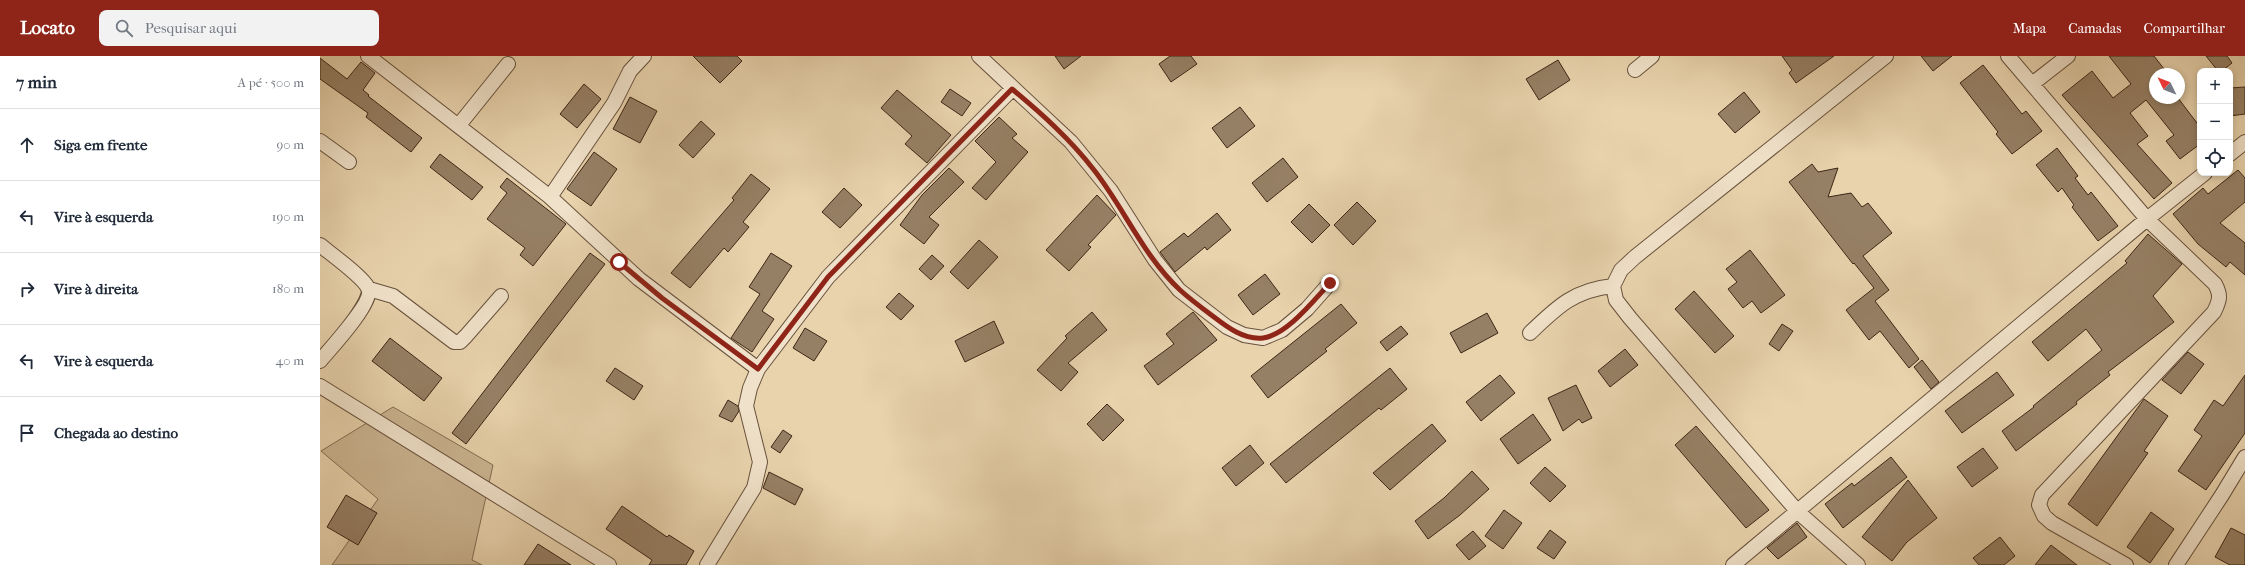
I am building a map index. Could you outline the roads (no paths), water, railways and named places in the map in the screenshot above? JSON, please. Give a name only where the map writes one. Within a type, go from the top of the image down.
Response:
[{"type":"street","points":[[368,56],[550,197],[639,279],[758,369]]},
{"type":"street","points":[[550,197],[614,103],[630,71],[644,56]]},
{"type":"street","points":[[978,56],[1071,142],[1111,191],[1155,260],[1179,290],[1227,327],[1244,335],[1263,338],[1282,330],[1307,309],[1330,283]]},
{"type":"street","points":[[1635,70],[1652,56]]},
{"type":"street","points":[[1858,565],[1798,512],[1630,318],[1616,300],[1613,286],[1621,270],[1635,257],[1886,56]]},
{"type":"street","points":[[2008,56],[2147,219],[2215,284],[2220,293],[2220,301],[2214,312],[2042,495],[2039,505],[2044,516],[2061,530],[2092,545],[2126,565]]},
{"type":"street","points":[[2032,84],[2068,56]]},
{"type":"street","points":[[458,125],[508,64]]},
{"type":"street","points":[[708,565],[754,488],[758,475],[760,462],[746,406],[750,388],[758,369],[828,277],[1012,89]]},
{"type":"street","points":[[320,141],[349,162]]},
{"type":"street","points":[[2233,152],[2245,142]]},
{"type":"street","points":[[1733,565],[2147,219],[2201,176]]},
{"type":"street","points":[[320,245],[369,289],[393,296],[454,342],[460,342],[501,296]]},
{"type":"street","points":[[1530,332],[1557,308],[1574,297],[1592,288],[1613,286]]},
{"type":"street","points":[[320,361],[367,302],[369,289]]},
{"type":"street","points":[[320,386],[610,565]]},
{"type":"street","points":[[2176,565],[2245,457]]}]
